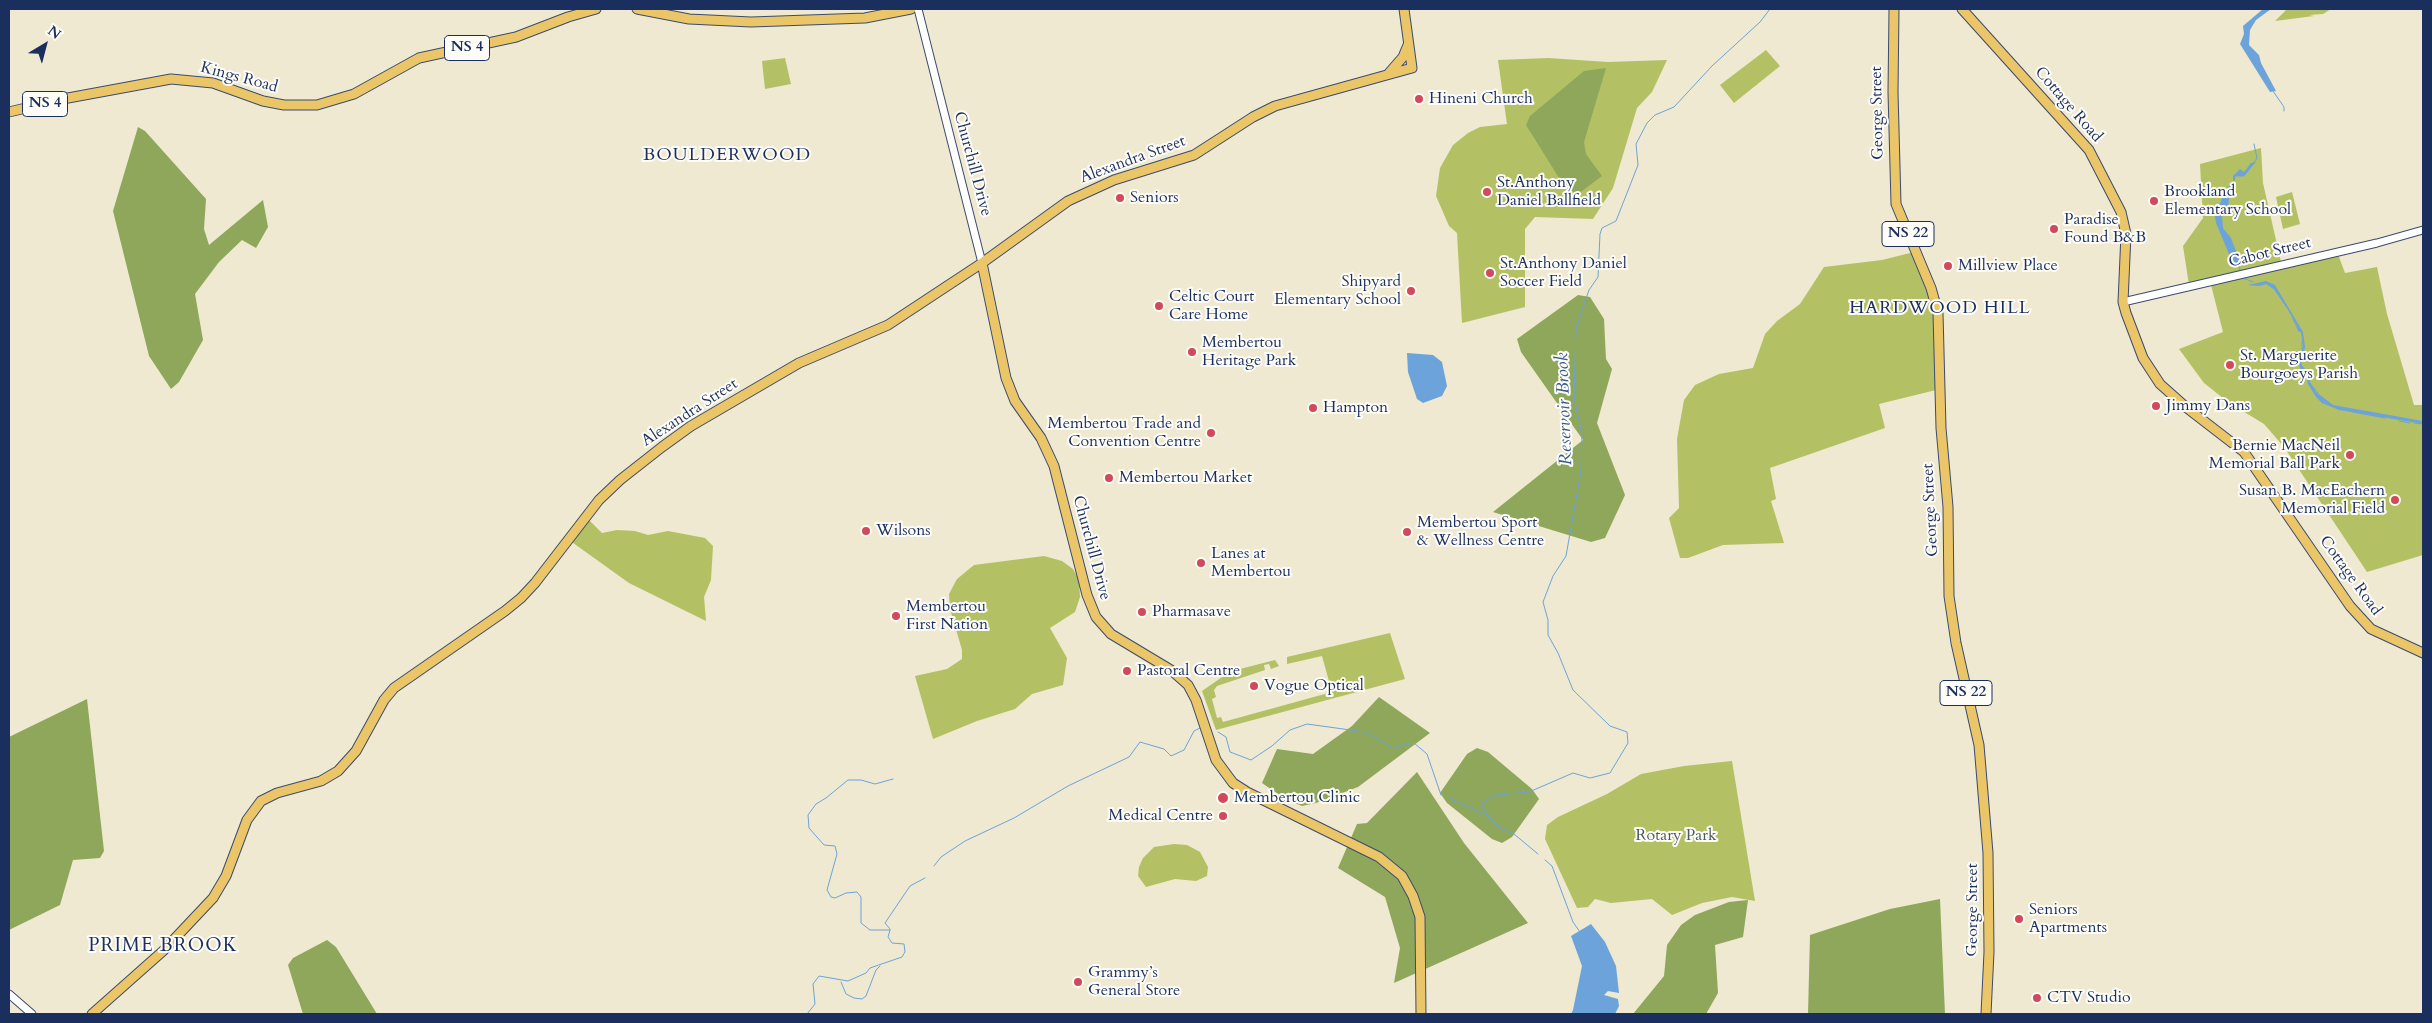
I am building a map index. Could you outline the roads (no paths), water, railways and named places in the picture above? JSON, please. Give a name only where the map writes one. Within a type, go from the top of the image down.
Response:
[{"type":"main road","name":"Kings Road","points":[[9,112],[68,98],[171,79],[213,83],[263,101],[284,106],[317,105],[354,94],[420,58],[516,37],[568,17],[596,9]]},
{"type":"main road","points":[[637,9],[689,19],[751,22],[864,18],[911,9]]},
{"type":"main road","name":"Alexandra Street","points":[[92,1014],[163,951],[214,898],[226,876],[248,820],[261,802],[277,793],[321,781],[338,771],[356,751],[384,700],[394,688],[521,598],[536,583],[599,500],[620,480],[691,426],[803,361],[888,325],[982,263],[1068,200],[1088,191],[1194,155],[1253,117],[1275,106],[1412,68],[1404,9]]},
{"type":"main road","name":"George Street","points":[[1894,9],[1892,92],[1896,204],[1928,279],[1938,313],[1941,428],[1948,507],[1949,596],[1956,642],[1979,745],[1988,853],[1989,952],[1986,1014]]},
{"type":"main road","name":"Cottage Road","points":[[1962,9],[2089,150],[2122,212],[2125,224],[2124,302],[2126,313],[2144,358],[2160,384],[2187,408],[2244,452],[2350,606],[2371,629],[2423,653]]},
{"type":"main road","points":[[1388,75],[1403,57],[1409,43]]},
{"type":"main road","name":"Churchill Drive","points":[[982,263],[1006,378],[1015,401],[1040,438],[1054,466],[1087,595],[1096,617],[1115,637],[1171,670],[1188,685],[1196,700],[1216,760],[1233,782],[1247,792],[1379,856],[1402,876],[1413,896],[1420,917],[1421,1014]]},
{"type":"street","name":"Churchill Drive","points":[[918,9],[982,263]]},
{"type":"street","name":"Cabot Street","points":[[2124,302],[2377,243],[2423,230]]},
{"type":"street","points":[[9,994],[32,1014]]},
{"type":"water","points":[[2263,9],[2271,9],[2256,20],[2250,30],[2249,45],[2259,55],[2261,63],[2276,91],[2270,92],[2240,44],[2244,34],[2243,26]]},
{"type":"water","points":[[2256,162],[2244,176],[2236,176],[2229,197],[2228,211],[2222,215],[2223,228],[2231,238],[2241,264],[2234,266],[2216,223],[2215,216],[2225,191],[2233,181],[2233,176],[2240,169],[2244,172],[2251,163]]},
{"type":"water","points":[[2266,281],[2275,285],[2303,332],[2305,347],[2304,356],[2301,361],[2302,367],[2308,373],[2310,383],[2316,392],[2333,405],[2423,421],[2423,424],[2339,410],[2322,403],[2308,384],[2306,374],[2300,368],[2299,361],[2303,347],[2301,332],[2298,331],[2288,310],[2273,288],[2267,284],[2259,286],[2248,285]]},
{"type":"water","points":[[1407,353],[1433,355],[1442,362],[1447,386],[1442,396],[1423,403],[1417,399],[1408,372]]},
{"type":"water","points":[[1591,924],[1605,942],[1616,966],[1619,993],[1608,991],[1604,995],[1618,999],[1619,1006],[1615,1014],[1571,1014],[1582,966],[1571,936]]},
{"type":"waterway","name":"Reservoir Brook","points":[[1538,854],[1514,834],[1500,828],[1487,815],[1481,803],[1497,795],[1529,792],[1573,773],[1590,778],[1610,773],[1628,743],[1627,732],[1610,726],[1573,690],[1558,653],[1548,635],[1548,620],[1543,602],[1553,576],[1566,556],[1581,471],[1582,435],[1574,397],[1576,328],[1589,290],[1598,277],[1600,234],[1602,228],[1616,221],[1638,165],[1636,144],[1647,123],[1655,115],[1674,107],[1712,66],[1760,22],[1770,9]]},
{"type":"waterway","points":[[2273,91],[2284,107],[2284,111]]},
{"type":"waterway","points":[[2253,164],[2257,158],[2254,144]]},
{"type":"waterway","points":[[2237,176],[2244,176],[2248,171]]},
{"type":"waterway","points":[[2238,264],[2241,272]]},
{"type":"waterway","points":[[2243,278],[2253,282]]},
{"type":"waterway","points":[[2267,284],[2274,289]]},
{"type":"waterway","points":[[2293,319],[2299,331]]},
{"type":"waterway","points":[[2302,341],[2302,350]]},
{"type":"waterway","points":[[2301,365],[2308,373],[2310,383],[2318,393]]},
{"type":"waterway","points":[[2353,412],[2385,418]]},
{"type":"waterway","points":[[2399,421],[2410,423]]},
{"type":"waterway","points":[[2414,423],[2423,424]]},
{"type":"waterway","points":[[1218,732],[1226,737],[1230,752],[1251,760],[1272,746],[1290,730],[1307,724],[1365,732],[1393,748],[1414,743],[1427,754],[1441,795]]},
{"type":"waterway","points":[[934,866],[941,857],[965,841],[1014,818],[1068,786],[1129,757],[1140,742],[1164,749],[1171,756],[1184,750],[1194,731],[1200,728]]},
{"type":"waterway","points":[[890,930],[870,930],[861,923],[861,897],[857,892],[846,893],[835,898],[831,897],[827,890],[837,854],[835,846],[824,845],[809,828],[808,815],[816,804],[848,780],[861,780],[875,784],[893,779]]},
{"type":"waterway","points":[[1449,798],[1486,815]]},
{"type":"waterway","name":"Reservoir Brook","points":[[1545,860],[1552,866],[1573,922],[1580,932]]},
{"type":"waterway","points":[[890,929],[885,923],[910,886],[925,878]]},
{"type":"waterway","points":[[807,1014],[815,1004],[813,984],[819,976],[848,981],[866,973],[870,968],[902,957],[905,952],[904,944],[892,943],[888,937],[890,930]]},
{"type":"waterway","points":[[841,982],[846,994],[862,999],[866,996],[876,970],[880,966]]},
{"type":"place","name":"Hineni Church","points":[[1419,99]]},
{"type":"place","name":"St.Anthony Daniel Ballfield","points":[[1487,192]]},
{"type":"place","name":"Seniors","points":[[1120,198]]},
{"type":"place","name":"Brookland Elementary School","points":[[2154,201]]},
{"type":"place","name":"Paradise Found B&B","points":[[2054,229]]},
{"type":"place","name":"Millview Place","points":[[1948,266]]},
{"type":"place","name":"St.Anthony Daniel Soccer Field","points":[[1490,273]]},
{"type":"place","name":"Shipyard Elementary School","points":[[1411,291]]},
{"type":"place","name":"Celtic Court Care Home","points":[[1159,306]]},
{"type":"place","name":"Membertou Heritage Park","points":[[1192,352]]},
{"type":"place","name":"St. Marguerite Bourgoeys Parish","points":[[2230,365]]},
{"type":"place","name":"Jimmy Dans","points":[[2156,406]]},
{"type":"place","name":"Hampton","points":[[1313,408]]},
{"type":"place","name":"Membertou Trade and Convention Centre","points":[[1211,433]]},
{"type":"place","name":"Bernie MacNeil Memorial Ball Park","points":[[2350,455]]},
{"type":"place","name":"Membertou Market","points":[[1109,478]]},
{"type":"place","name":"Susan B. MacEachern Memorial Field","points":[[2395,500]]},
{"type":"place","name":"Wilsons","points":[[866,531]]},
{"type":"place","name":"Membertou Sport & Wellness Centre","points":[[1407,532]]},
{"type":"place","name":"Lanes at Membertou","points":[[1201,563]]},
{"type":"place","name":"Pharmasave","points":[[1142,612]]},
{"type":"place","name":"Membertou First Nation","points":[[896,616]]},
{"type":"place","name":"Pastoral Centre","points":[[1127,671]]},
{"type":"place","name":"Vogue Optical","points":[[1254,686]]},
{"type":"place","name":"Membertou Clinic","points":[[1223,798]]},
{"type":"place","name":"Medical Centre","points":[[1223,816]]},
{"type":"place","name":"Seniors Apartments","points":[[2019,919]]},
{"type":"place","name":"Grammy’s General Store","points":[[1078,982]]},
{"type":"place","name":"CTV Studio","points":[[2037,998]]},
{"type":"district","name":"BOULDERWOOD","points":[[727,156]]},
{"type":"district","name":"HARDWOOD HILL","points":[[1940,309]]},
{"type":"district","name":"PRIME BROOK","points":[[163,947]]},
{"type":"park label","name":"Rotary Park","points":[[1676,836]]}]
